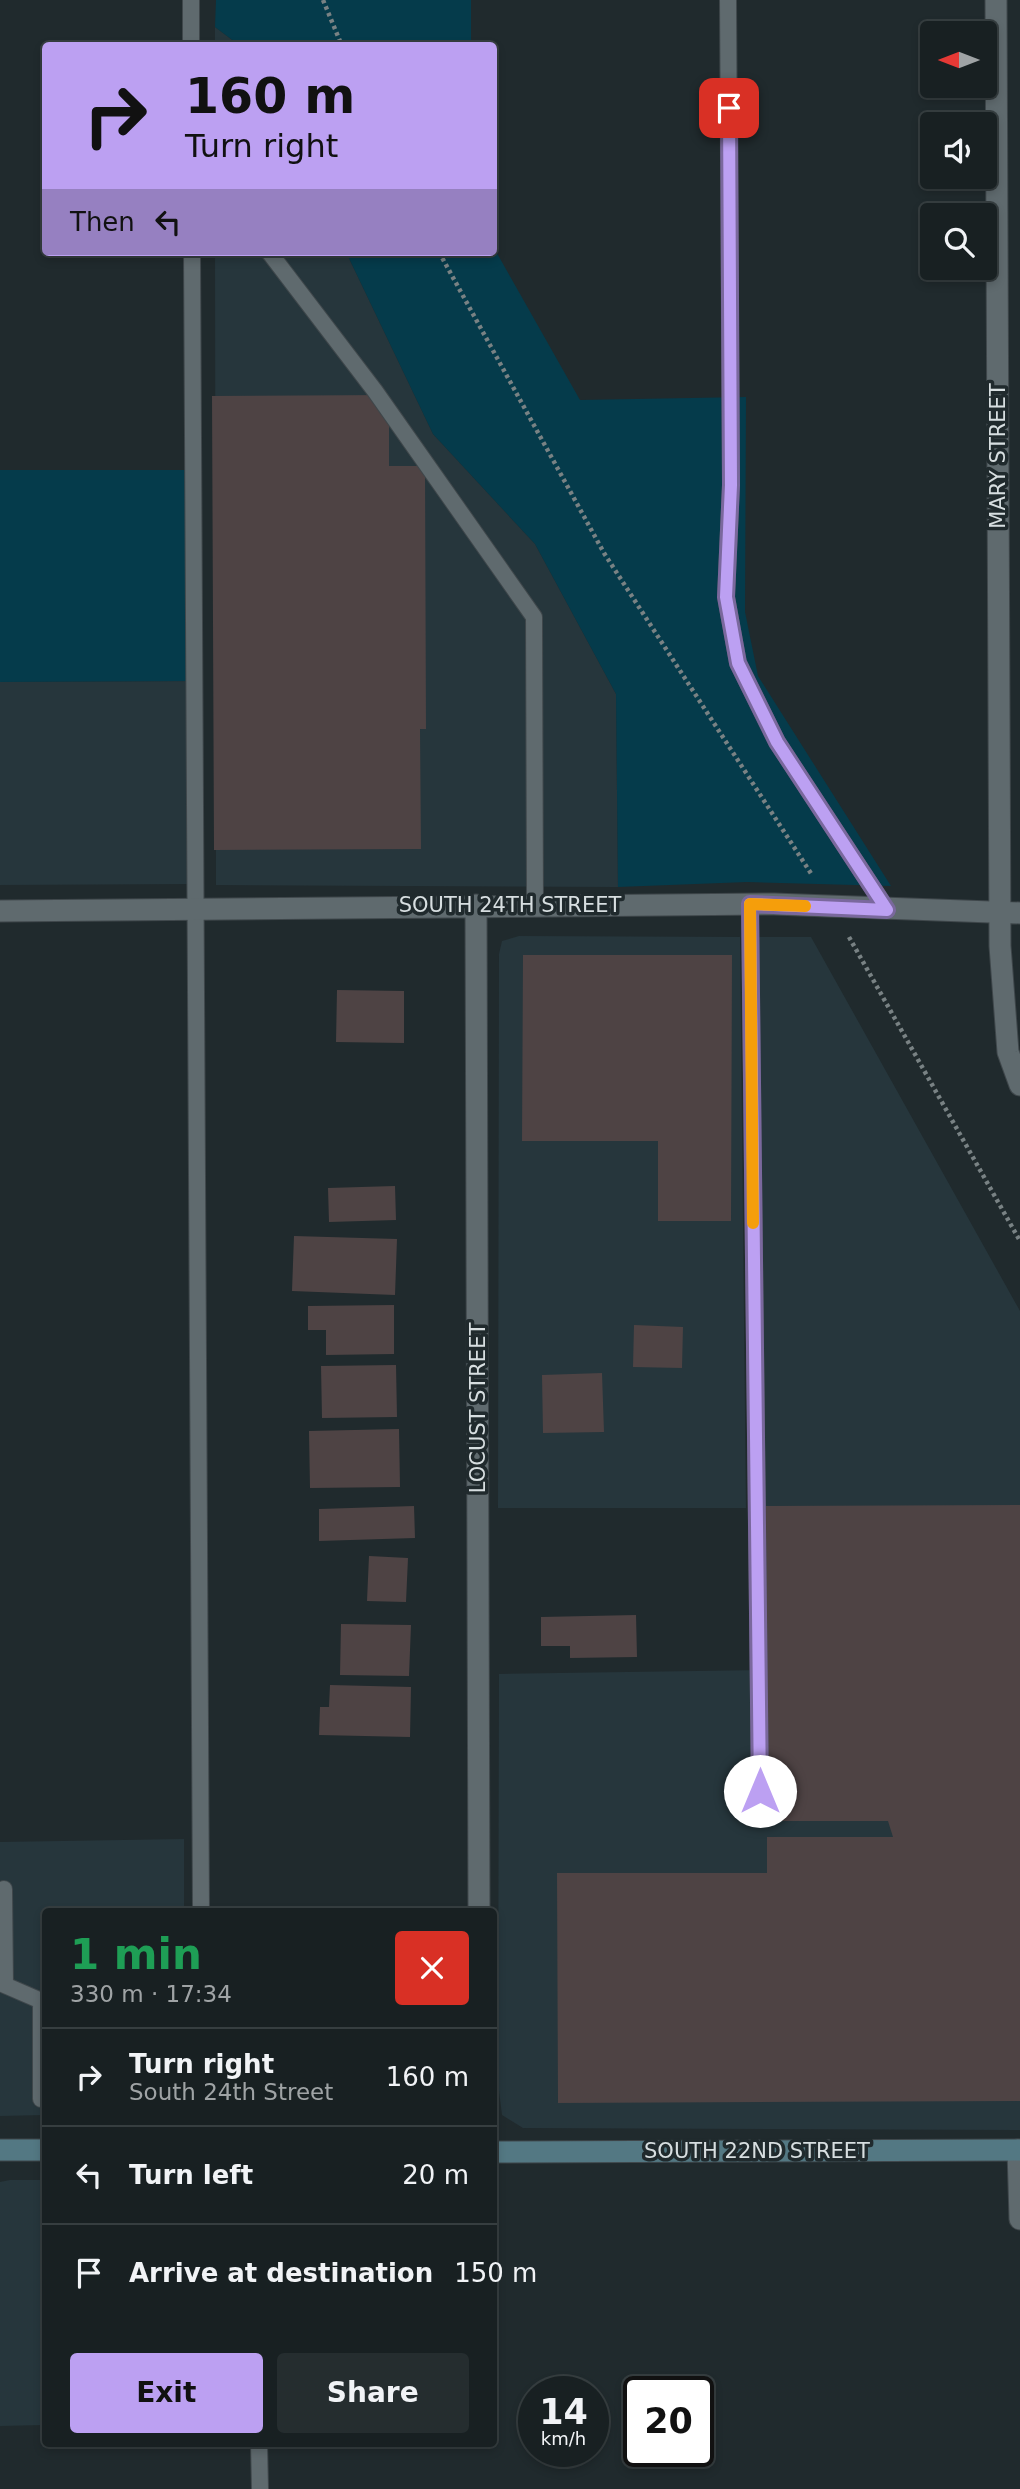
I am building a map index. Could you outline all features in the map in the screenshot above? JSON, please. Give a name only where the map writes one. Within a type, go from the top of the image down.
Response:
[{"type":"main road","points":[[0,2150],[42,2150]]},
{"type":"main road","name":"SOUTH 22ND STREET","points":[[497,2151],[1019,2150]]},
{"type":"street","name":"MARY STREET","points":[[996,0],[1010,913],[1007,1052],[1020,1085]]},
{"type":"street","name":"SOUTH 24TH STREET","points":[[0,911],[750,904],[1010,913]]},
{"type":"street","name":"LOCUST STREET","points":[[476,905],[479,1908]]},
{"type":"street","points":[[1019,2150],[1020,2219]]},
{"type":"lane","points":[[191,0],[191,42]]},
{"type":"lane","points":[[728,0],[731,485],[726,597],[738,663],[777,742],[887,910]]},
{"type":"lane","points":[[192,256],[201,1908]]},
{"type":"lane","points":[[272,256],[375,391],[534,617],[535,905]]},
{"type":"lane","points":[[750,904],[760,1791]]},
{"type":"lane","points":[[4,1889],[2,1984],[42,2003]]},
{"type":"lane","points":[[42,2051],[42,2099]]},
{"type":"lane","points":[[259,2447],[260,2489]]},
{"type":"path","points":[[323,0],[340,42]]},
{"type":"path","points":[[441,256],[604,553],[833,907],[1020,1241]]},
{"type":"shaded area","points":[[216,0],[471,0],[471,42],[235,42],[215,27]]},
{"type":"shaded area","points":[[215,27],[235,42],[215,42]]},
{"type":"shaded area","points":[[497,253],[580,400],[746,397],[745,612],[758,676],[891,886],[747,882],[618,887],[616,694],[535,544],[433,434],[348,256],[497,256]]},
{"type":"shaded area","points":[[215,256],[348,256],[433,434],[535,544],[616,694],[618,887],[216,885]]},
{"type":"shaded area","points":[[0,470],[193,470],[194,681],[0,682]]},
{"type":"shaded area","points":[[194,681],[194,884],[0,885],[0,682]]},
{"type":"shaded area","points":[[519,936],[740,937],[746,1508],[498,1508],[499,954],[502,941]]},
{"type":"shaded area","points":[[758,937],[811,937],[1020,1311],[1020,2130],[523,2128],[502,2115],[498,2083],[499,1674],[767,1670]]},
{"type":"shaded area","points":[[184,1839],[184,1908],[42,1908],[42,2115],[0,2116],[0,1842]]},
{"type":"shaded area","points":[[42,2180],[42,2425],[0,2426],[0,2182]]},
{"type":"building","points":[[389,395],[389,466],[425,466],[426,729],[420,729],[421,849],[214,850],[212,396]]},
{"type":"building","points":[[523,955],[732,955],[731,1221],[658,1221],[658,1141],[522,1141]]},
{"type":"building","points":[[337,990],[404,991],[404,1043],[336,1042]]},
{"type":"building","points":[[395,1186],[396,1220],[329,1222],[328,1188]]},
{"type":"building","points":[[294,1236],[397,1239],[395,1295],[292,1291]]},
{"type":"building","points":[[394,1305],[394,1354],[326,1355],[326,1330],[308,1330],[308,1306]]},
{"type":"building","points":[[634,1325],[683,1327],[682,1368],[633,1367]]},
{"type":"building","points":[[396,1365],[397,1417],[322,1418],[321,1366]]},
{"type":"building","points":[[602,1373],[604,1432],[543,1433],[542,1375]]},
{"type":"building","points":[[399,1429],[400,1487],[310,1488],[309,1431]]},
{"type":"building","points":[[1020,1505],[1020,2101],[558,2103],[557,1873],[767,1873],[767,1837],[893,1837],[888,1821],[767,1821],[766,1506]]},
{"type":"building","points":[[414,1506],[415,1538],[319,1541],[319,1509]]},
{"type":"building","points":[[369,1556],[408,1558],[406,1602],[367,1601]]},
{"type":"building","points":[[636,1615],[637,1657],[570,1658],[570,1646],[541,1646],[541,1617]]},
{"type":"building","points":[[341,1624],[411,1625],[409,1676],[340,1675]]},
{"type":"building","points":[[330,1685],[411,1687],[410,1737],[319,1735],[320,1707],[329,1707]]},
{"type":"slow traffic","points":[[753,1223],[750,904],[805,906]]},
{"type":"route","points":[[729,108],[731,485],[726,597],[738,663],[777,742],[887,910],[750,904],[760,1791]]}]
